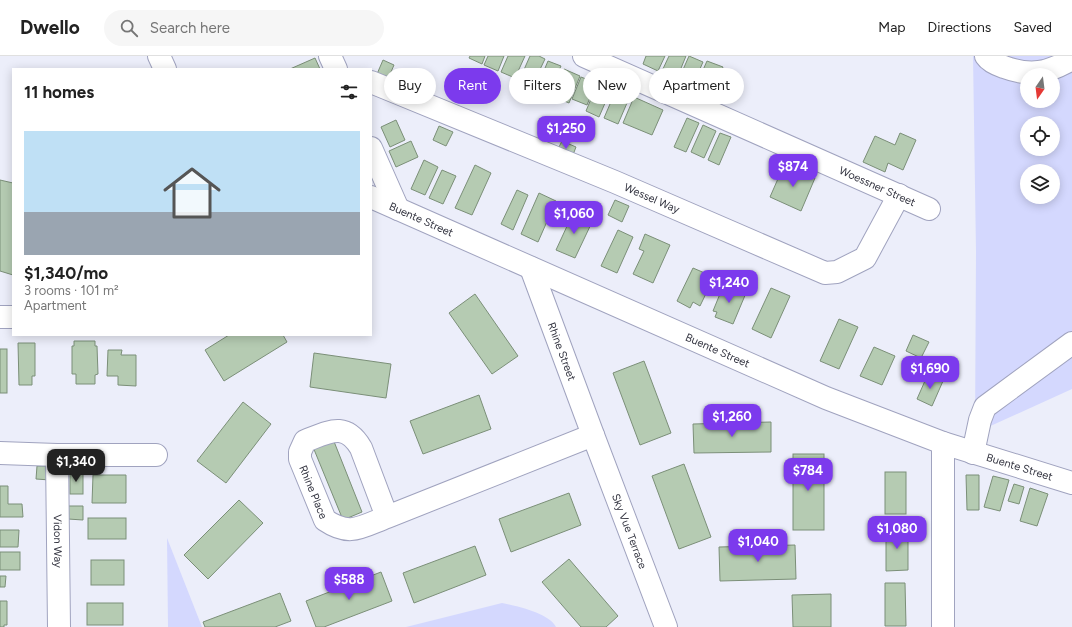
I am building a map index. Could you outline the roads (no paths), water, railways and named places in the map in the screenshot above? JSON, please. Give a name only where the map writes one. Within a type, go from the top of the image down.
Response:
[{"type":"street","points":[[159,56],[165,68]]},
{"type":"street","name":"Woessner Street","points":[[584,56],[929,209]]},
{"type":"street","points":[[986,56],[997,65],[1023,73],[1041,72],[1057,67],[1072,59]]},
{"type":"street","name":"Wessel Way","points":[[372,82],[615,182],[825,273],[837,272],[865,258],[899,195]]},
{"type":"street","points":[[372,150],[398,209]]},
{"type":"street","name":"Buente Street","points":[[372,197],[826,398],[943,443],[1072,483]]},
{"type":"street","name":"Rhine Street","points":[[531,268],[593,435]]},
{"type":"street","points":[[0,317],[12,317]]},
{"type":"street","points":[[973,453],[980,420],[985,407],[1072,343]]},
{"type":"street","name":"Rhine Place","points":[[387,517],[357,441],[350,435],[341,431],[332,431],[305,442],[300,452],[300,458],[325,520],[334,526],[355,530],[593,435]]},
{"type":"street","name":"Sky Vue Terrace","points":[[593,435],[666,627]]},
{"type":"street","points":[[943,443],[943,627]]},
{"type":"street","points":[[0,453],[57,455],[156,455]]},
{"type":"street","name":"Vidon Way","points":[[57,455],[59,627]]}]
